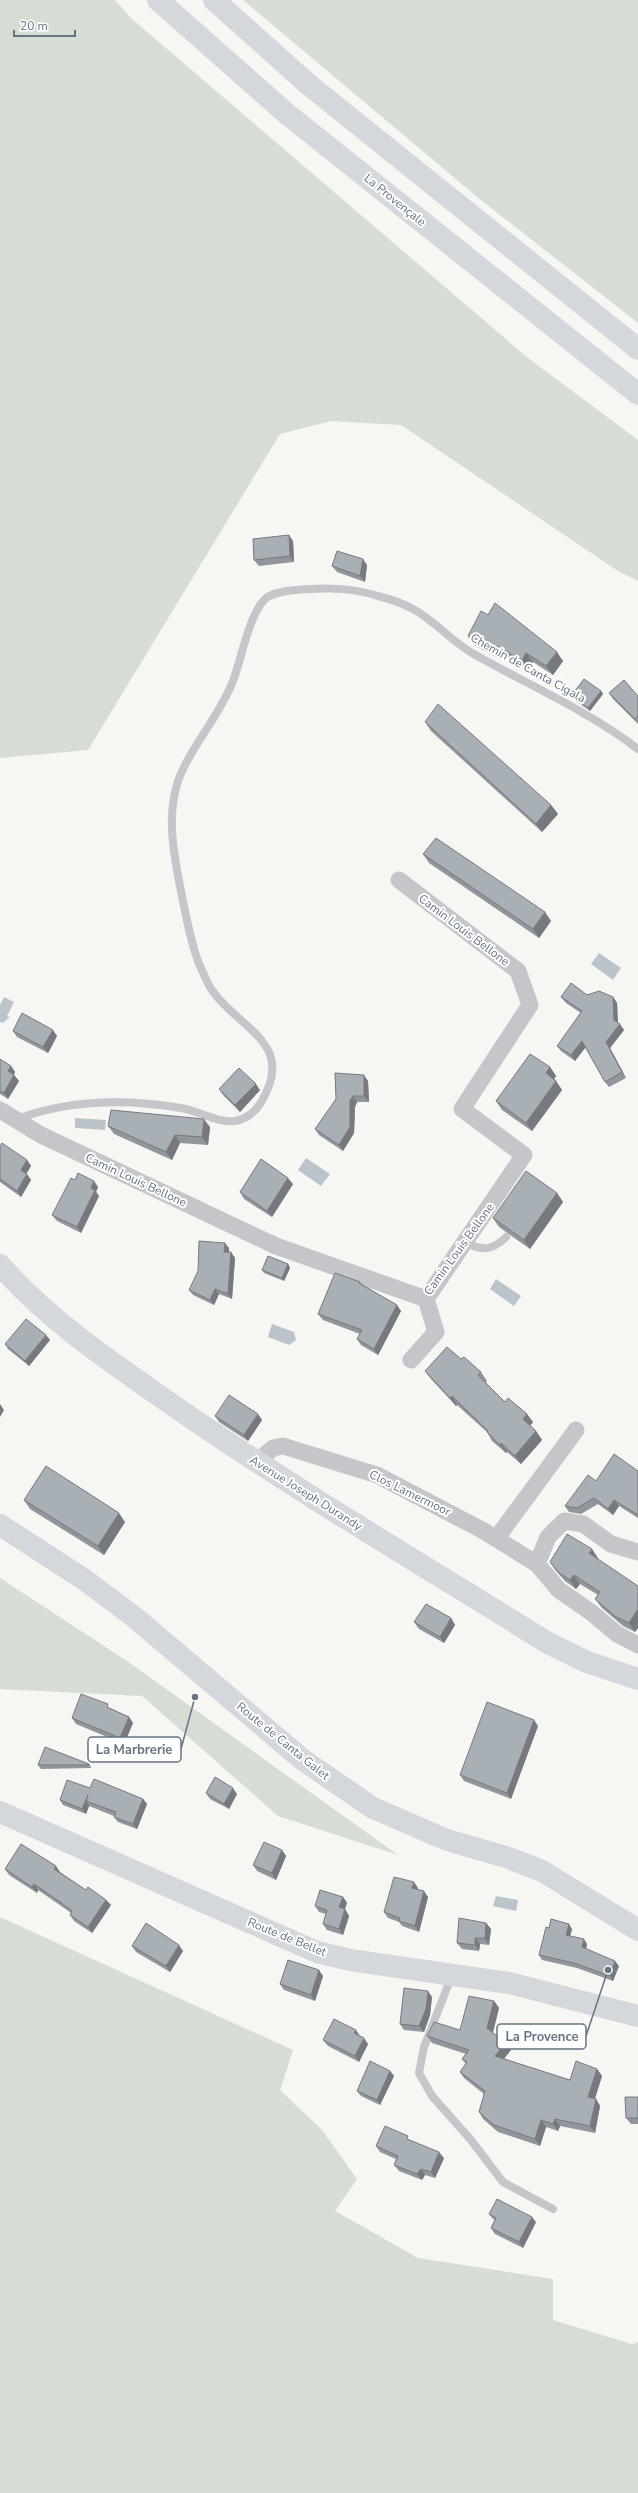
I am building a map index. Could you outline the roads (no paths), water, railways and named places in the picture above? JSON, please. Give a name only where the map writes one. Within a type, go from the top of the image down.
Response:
[{"type":"main road","name":"La Provençale","points":[[158,0],[287,114],[638,394]]},
{"type":"main road","points":[[214,0],[309,85],[638,349]]},
{"type":"main road","name":"Avenue Joseph Durandy","points":[[0,1265],[58,1322],[105,1358],[256,1463],[548,1643],[587,1662],[638,1679]]},
{"type":"main road","name":"Route de Canta Galet","points":[[0,1525],[85,1580],[127,1612],[303,1760],[373,1808],[447,1840],[509,1858],[542,1870],[638,1930]]},
{"type":"main road","name":"Route de Bellet","points":[[0,1812],[317,1952],[350,1960],[509,1983],[638,2016]]},
{"type":"street","name":"Camin Louis Bellone","points":[[0,1110],[41,1135],[276,1246],[426,1299],[524,1155],[462,1109],[530,1005],[518,971],[399,880]]},
{"type":"street","points":[[411,1360],[436,1332],[426,1299]]},
{"type":"street","points":[[496,1539],[576,1430]]},
{"type":"street","name":"Clos Lamermoor","points":[[256,1463],[273,1448],[283,1446],[296,1448],[377,1475],[496,1539],[537,1564],[559,1590],[592,1613],[617,1634],[638,1645]]},
{"type":"street","points":[[537,1564],[548,1537],[564,1521],[583,1524],[610,1544],[638,1552]]},
{"type":"lane","name":"Chemin de Canta Cigala","points":[[16,1120],[42,1110],[77,1105],[122,1103],[184,1108],[225,1120],[238,1120],[250,1116],[261,1103],[272,1074],[272,1059],[266,1045],[253,1030],[213,992],[200,966],[190,932],[182,896],[172,826],[175,797],[183,768],[214,721],[226,696],[258,610],[265,598],[275,593],[291,590],[324,589],[366,592],[416,610],[470,652],[566,703],[638,749]]},
{"type":"lane","points":[[466,1242],[481,1249],[490,1249],[506,1237]]},
{"type":"lane","points":[[453,1975],[424,2047],[419,2073],[432,2096],[471,2140],[503,2182],[553,2209]]},
{"type":"place","name":"La Marbrerie","points":[[195,1697]]},
{"type":"place","name":"La Provence","points":[[608,1970]]}]
